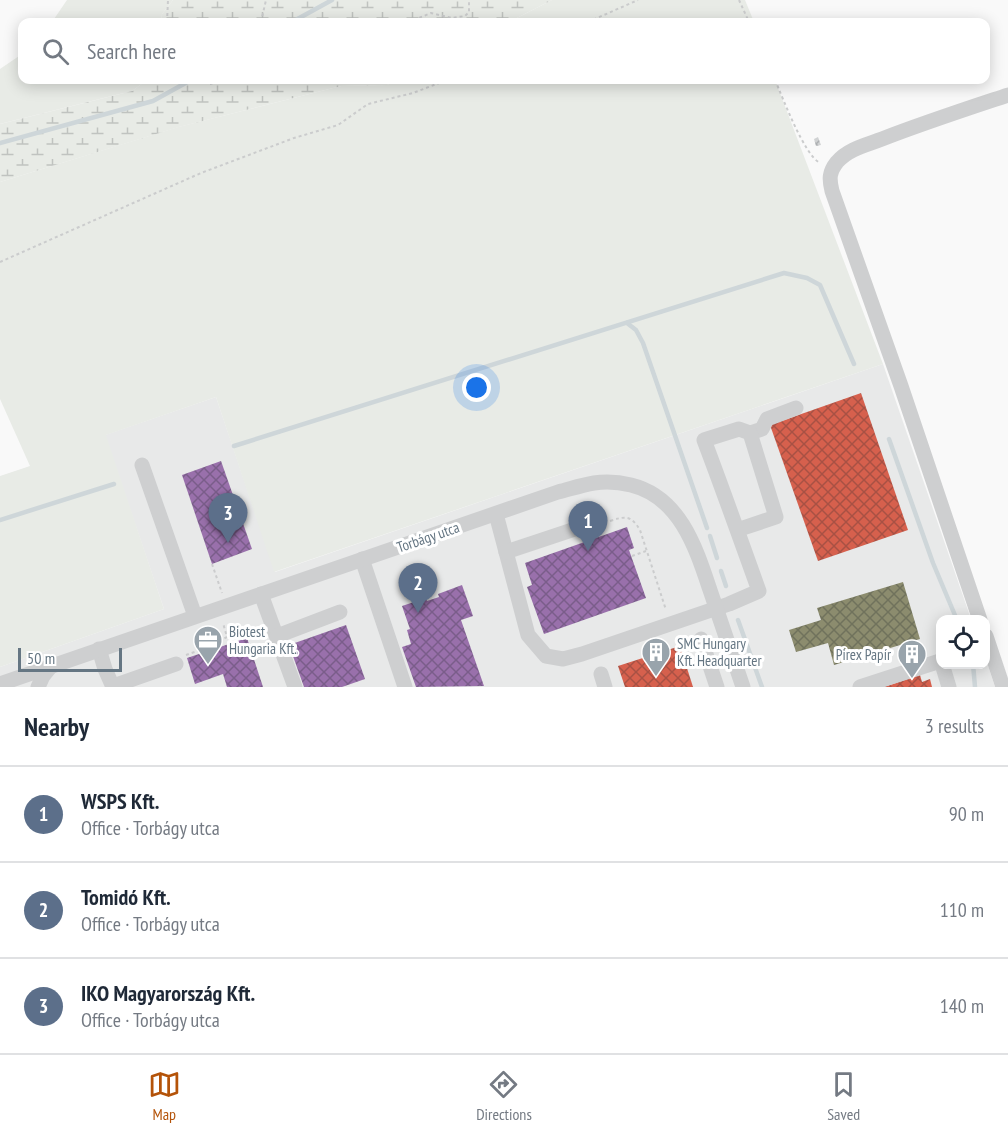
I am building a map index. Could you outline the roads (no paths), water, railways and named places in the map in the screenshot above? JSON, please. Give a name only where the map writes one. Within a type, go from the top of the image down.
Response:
[{"type":"street","points":[[978,615],[829,179],[838,160],[848,152],[910,128],[1008,95]]},
{"type":"street","points":[[496,514],[528,635],[546,656],[563,659],[582,654],[716,609],[759,591],[704,440],[739,429],[750,433],[762,429],[768,419],[796,408]]},
{"type":"street","points":[[737,530],[776,517],[750,433]]},
{"type":"street","points":[[142,465],[195,616]]},
{"type":"street","name":"Torbágy utca","points":[[0,684],[558,492],[596,482],[623,483],[648,491],[672,510],[689,534],[742,687]]},
{"type":"street","points":[[506,552],[596,522]]},
{"type":"street","points":[[362,559],[405,687]]},
{"type":"street","points":[[261,594],[295,687]]},
{"type":"street","points":[[277,636],[340,612]]},
{"type":"street","points":[[701,639],[717,687]]},
{"type":"street","points":[[990,648],[1003,687]]},
{"type":"street","points":[[99,649],[113,687],[176,664]]},
{"type":"street","points":[[860,687],[936,664]]},
{"type":"street","points":[[38,687],[51,666]]},
{"type":"street","points":[[943,669],[949,687]]},
{"type":"waterway","points":[[299,18],[332,0]]},
{"type":"waterway","points":[[0,143],[153,101],[184,84]]},
{"type":"waterway","points":[[234,446],[784,273],[807,278],[820,285],[854,364]]},
{"type":"waterway","points":[[627,323],[636,330],[643,343],[707,528]]},
{"type":"waterway","points":[[889,439],[933,563],[955,615]]},
{"type":"waterway","points":[[0,520],[114,484]]},
{"type":"waterway","points":[[710,536],[717,558]]},
{"type":"waterway","points":[[721,571],[726,586]]},
{"type":"waterway","points":[[738,620],[762,687]]},
{"type":"waterway","points":[[973,669],[975,687]]},
{"type":"place","name":"IKO Magyarország Kft.","points":[[228,543]]},
{"type":"place","name":"WSPS Kft.","points":[[588,551]]},
{"type":"place","name":"Tomidó Kft.","points":[[418,613]]},
{"type":"place","name":"Biotest Hungaria Kft.","points":[[208,666]]},
{"type":"place","name":"SMC Hungary Kft. Headquarter","points":[[656,678]]},
{"type":"place","name":"Pirex Papír","points":[[912,680]]}]
